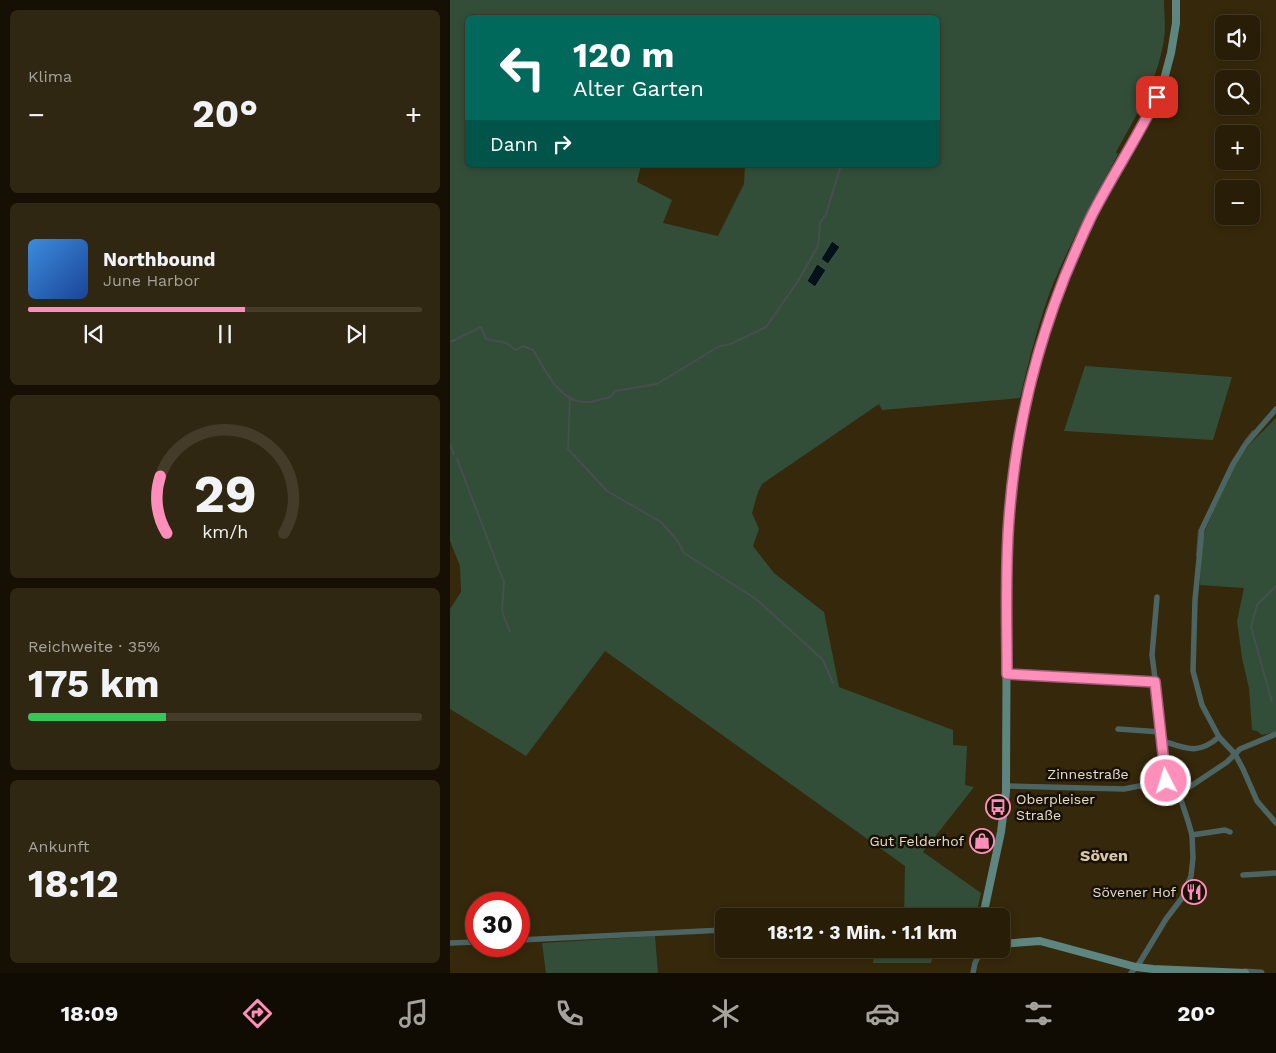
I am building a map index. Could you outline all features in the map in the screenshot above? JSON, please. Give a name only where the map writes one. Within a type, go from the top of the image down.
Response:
[{"type":"main road","points":[[985,908],[1001,832],[1007,786],[1006,588],[1008,520],[1017,450],[1029,388],[1040,345],[1069,267],[1092,215],[1162,87],[1173,46],[1176,0]]},
{"type":"main road","points":[[1010,943],[1040,941],[1134,970],[1153,969],[1245,973]]},
{"type":"street","points":[[1276,409],[1245,445],[1233,464],[1202,529],[1195,600],[1193,671],[1202,705],[1219,737],[1235,754],[1257,801],[1276,824]]},
{"type":"street","points":[[1134,970],[1166,919],[1182,898],[1189,884],[1193,858],[1192,836],[1179,794],[1174,786],[1166,781],[1152,655],[1158,597]]},
{"type":"street","points":[[1007,674],[1155,682]]},
{"type":"street","points":[[1118,729],[1161,732]]},
{"type":"street","points":[[1179,794],[1227,762],[1240,749],[1276,734]]},
{"type":"street","points":[[1162,741],[1195,750],[1204,748],[1219,737]]},
{"type":"street","name":"Zinnestraße","points":[[1007,786],[1124,789],[1166,781]]},
{"type":"street","points":[[1192,836],[1224,830],[1230,832]]},
{"type":"street","points":[[1243,875],[1276,873]]},
{"type":"street","points":[[530,939],[715,930]]},
{"type":"street","points":[[450,943],[465,942]]},
{"type":"street","points":[[973,973],[978,958]]},
{"type":"street","points":[[1245,973],[1261,973]]},
{"type":"green space","points":[[450,0],[1164,0],[1165,34],[1157,69],[1145,97],[1116,152],[1118,154],[1060,267],[1039,326],[1020,398],[882,410],[879,404],[762,484],[752,513],[759,529],[753,546],[774,573],[824,612],[839,687],[953,730],[953,745],[967,746],[965,785],[974,787],[923,852],[981,893],[978,908],[904,908],[905,866],[605,651],[526,756],[450,709],[450,609],[461,592],[460,566],[450,541]]},
{"type":"green space","points":[[1085,366],[1232,377],[1213,440],[1064,431]]},
{"type":"green space","points":[[1276,418],[1276,732],[1262,735],[1252,730],[1249,688],[1242,658],[1237,621],[1244,588],[1200,585],[1201,548],[1206,528],[1236,462],[1249,445]]},
{"type":"green space","points":[[655,936],[658,973],[546,973],[542,943]]},
{"type":"green space","points":[[874,958],[932,958],[931,963],[873,963]]},
{"type":"shaded area","points":[[832,241],[840,247],[828,264],[821,259]]},
{"type":"shaded area","points":[[817,264],[826,270],[815,287],[807,281]]},
{"type":"waterway","points":[[450,341],[481,327],[486,339],[506,343],[516,350],[523,346],[533,350],[548,376],[561,392],[569,398],[578,401],[594,401],[611,397],[615,391],[657,384],[718,347],[733,343],[766,327],[798,281],[818,246],[820,223],[826,214],[840,167]]},
{"type":"waterway","points":[[570,398],[568,449],[607,491],[661,522],[677,540],[684,553],[756,599],[823,660],[833,683]]},
{"type":"waterway","points":[[1245,441],[1253,431]]},
{"type":"waterway","points":[[450,445],[454,454]]},
{"type":"waterway","points":[[457,459],[504,582],[502,611],[510,632]]},
{"type":"waterway","points":[[1197,555],[1199,530]]},
{"type":"waterway","points":[[1272,702],[1251,627],[1257,605],[1276,586]]},
{"type":"place","name":"Oberpleiser Straße","points":[[998,807]]},
{"type":"place","name":"Gut Felderhof","points":[[982,841]]},
{"type":"place","name":"Sövener Hof","points":[[1194,892]]},
{"type":"district","name":"Söven","points":[[1104,855]]},
{"type":"route","points":[[1157,97],[1092,215],[1040,345],[1022,418],[1008,520],[1006,588],[1007,674],[1155,682],[1166,781]]}]
